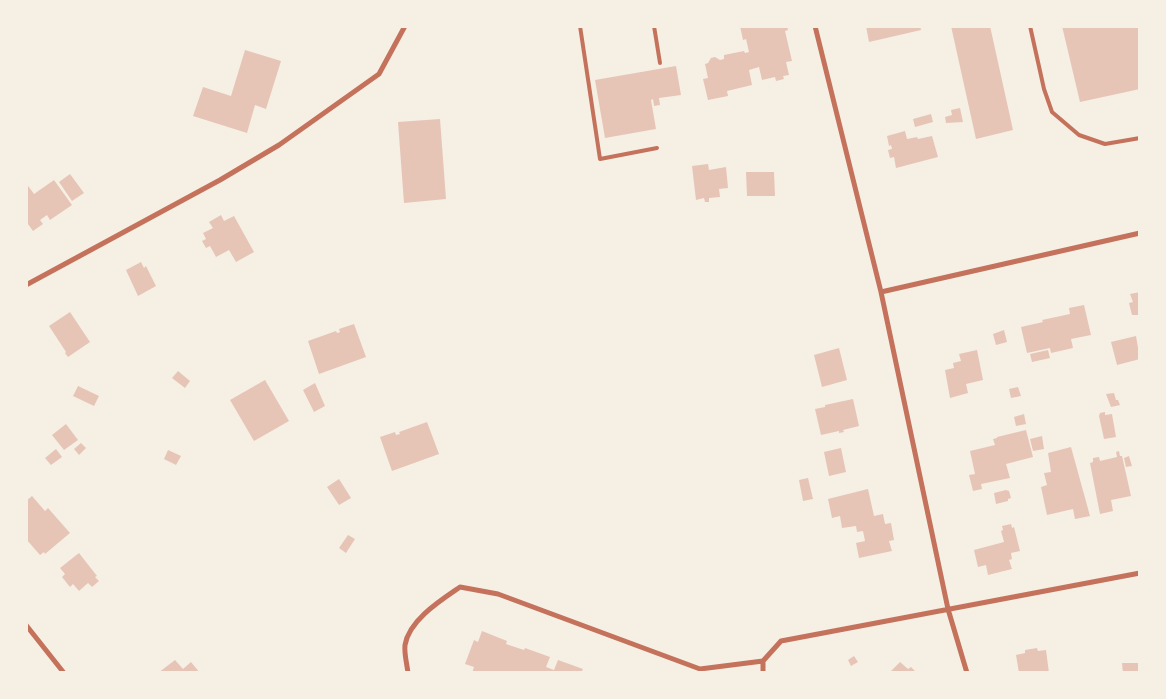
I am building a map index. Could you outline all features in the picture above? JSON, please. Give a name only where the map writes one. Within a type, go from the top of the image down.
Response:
[{"type":"street","points":[[26,286],[220,180],[279,145],[379,74],[405,26]]},
{"type":"street","points":[[815,26],[881,292],[948,609],[967,673]]},
{"type":"street","points":[[881,292],[1140,233]]},
{"type":"street","points":[[408,673],[405,646],[410,630],[431,608],[460,587],[498,594],[700,669],[763,661],[781,641],[1140,573]]},
{"type":"street","points":[[26,625],[64,673]]},
{"type":"street","points":[[763,661],[763,673]]},
{"type":"lane","points":[[580,26],[600,158],[657,148]]},
{"type":"lane","points":[[654,26],[660,63]]},
{"type":"lane","points":[[1030,26],[1044,89],[1052,112],[1079,135],[1105,144],[1140,138]]},
{"type":"building","points":[[740,26],[787,26],[788,30],[785,31],[792,61],[786,62],[789,75],[783,76],[784,79],[776,81],[775,77],[762,80],[759,67],[749,70],[752,85],[727,91],[728,96],[708,100],[703,79],[708,78],[705,64],[711,58],[715,57],[720,60],[724,59],[724,55],[744,51],[745,53],[749,52],[746,39],[743,40]]},
{"type":"building","points":[[866,26],[920,26],[921,30],[869,42]]},
{"type":"building","points":[[951,26],[990,26],[1013,130],[976,139]]},
{"type":"building","points":[[1062,26],[1140,26],[1140,89],[1080,102]]},
{"type":"building","points":[[245,50],[281,61],[266,109],[255,105],[247,133],[193,116],[203,87],[231,96]]},
{"type":"building","points":[[676,66],[681,95],[659,98],[660,105],[654,106],[653,99],[651,100],[656,129],[605,138],[595,80]]},
{"type":"building","points":[[960,108],[963,122],[946,123],[945,117],[952,115],[951,110]]},
{"type":"building","points":[[931,114],[933,122],[915,127],[913,119]]},
{"type":"building","points":[[440,119],[446,199],[404,203],[398,122]]},
{"type":"building","points":[[905,131],[907,139],[932,136],[938,157],[896,168],[894,157],[890,158],[888,150],[892,149],[891,145],[889,146],[887,136]]},
{"type":"building","points":[[708,164],[709,170],[726,167],[728,188],[719,189],[720,197],[709,198],[709,202],[705,202],[704,198],[696,200],[692,166]]},
{"type":"building","points":[[746,172],[774,172],[775,196],[747,196]]},
{"type":"building","points":[[70,174],[84,193],[72,201],[59,182]]},
{"type":"building","points":[[54,180],[72,205],[50,220],[47,215],[40,220],[43,224],[33,231],[28,224],[26,225],[26,183],[34,194]]},
{"type":"building","points":[[221,215],[224,221],[234,216],[254,252],[236,262],[229,250],[216,257],[210,246],[206,248],[202,241],[206,239],[203,233],[213,228],[209,222]]},
{"type":"building","points":[[141,262],[144,268],[146,266],[156,286],[138,296],[126,270]]},
{"type":"building","points":[[1140,292],[1140,315],[1132,315],[1129,303],[1133,302],[1130,294]]},
{"type":"building","points":[[1084,305],[1091,335],[1071,339],[1073,348],[1051,353],[1050,348],[1027,353],[1021,327],[1070,314],[1069,308]]},
{"type":"building","points":[[70,312],[90,342],[68,357],[49,326]]},
{"type":"building","points":[[354,324],[366,357],[319,374],[308,341],[336,331],[337,333],[340,332],[339,329]]},
{"type":"building","points":[[1004,330],[1007,342],[996,345],[993,334]]},
{"type":"building","points":[[1136,336],[1140,359],[1117,365],[1111,342]]},
{"type":"building","points":[[839,348],[847,380],[822,387],[814,355]]},
{"type":"building","points":[[977,350],[983,380],[966,384],[968,393],[950,398],[945,370],[954,368],[953,363],[961,361],[959,354]]},
{"type":"building","points":[[1048,350],[1050,358],[1032,362],[1030,354]]},
{"type":"building","points":[[178,371],[190,381],[185,388],[172,378]]},
{"type":"building","points":[[265,380],[289,421],[254,441],[230,400]]},
{"type":"building","points":[[315,383],[325,406],[314,412],[303,390]]},
{"type":"building","points":[[78,386],[99,396],[94,406],[73,396]]},
{"type":"building","points":[[1018,387],[1021,396],[1011,398],[1009,389]]},
{"type":"building","points":[[1114,393],[1120,405],[1111,407],[1106,394]]},
{"type":"building","points":[[853,399],[859,426],[843,430],[844,432],[839,433],[839,431],[821,435],[815,409]]},
{"type":"building","points":[[1105,412],[1105,415],[1112,414],[1116,437],[1104,439],[1099,416],[1100,413]]},
{"type":"building","points":[[1024,414],[1026,424],[1016,426],[1014,417]]},
{"type":"building","points":[[427,422],[439,454],[392,471],[380,437],[395,432],[396,435],[400,434],[399,432]]},
{"type":"building","points":[[66,424],[78,440],[64,450],[52,435]]},
{"type":"building","points":[[1026,430],[1033,457],[1006,464],[1010,478],[981,484],[982,489],[973,491],[969,475],[975,474],[970,451],[995,445],[993,439],[997,437]]},
{"type":"building","points":[[1042,436],[1044,449],[1033,451],[1030,439]]},
{"type":"building","points":[[81,443],[86,448],[79,455],[74,449]]},
{"type":"building","points":[[1071,447],[1090,516],[1075,519],[1073,509],[1047,515],[1041,487],[1047,485],[1044,473],[1051,472],[1048,453]]},
{"type":"building","points":[[841,448],[846,472],[829,476],[824,452]]},
{"type":"building","points":[[56,449],[62,457],[51,465],[45,458]]},
{"type":"building","points":[[168,450],[181,456],[176,465],[164,459]]},
{"type":"building","points":[[1119,451],[1120,456],[1122,456],[1131,496],[1111,500],[1113,511],[1100,514],[1090,463],[1093,462],[1093,458],[1099,457],[1100,461],[1117,457],[1116,452]]},
{"type":"building","points":[[1129,456],[1132,466],[1126,467],[1124,458]]},
{"type":"building","points":[[808,478],[813,499],[803,501],[799,480]]},
{"type":"building","points":[[339,479],[351,498],[339,505],[327,487]]},
{"type":"building","points":[[868,489],[874,516],[883,514],[885,524],[891,523],[894,540],[889,541],[892,551],[859,558],[856,543],[865,541],[863,531],[857,532],[856,526],[842,528],[840,516],[832,518],[828,499]]},
{"type":"building","points":[[1009,491],[1011,498],[1008,501],[996,504],[994,493]]},
{"type":"building","points":[[32,496],[45,511],[48,508],[70,533],[45,554],[44,552],[40,555],[26,539],[28,526],[26,524],[26,501]]},
{"type":"building","points":[[1011,524],[1012,528],[1014,527],[1020,551],[1011,553],[1012,559],[1009,560],[1012,569],[988,575],[986,565],[978,567],[974,550],[1004,542],[1001,531],[1003,530],[1002,526]]},
{"type":"building","points":[[348,535],[355,539],[346,553],[339,548]]},
{"type":"building","points":[[79,553],[99,581],[92,587],[88,583],[79,591],[73,584],[70,587],[62,577],[65,574],[60,568]]},
{"type":"building","points":[[482,631],[507,641],[506,644],[524,650],[525,648],[550,657],[546,667],[554,670],[558,660],[583,669],[581,673],[472,673],[474,667],[465,664],[474,640],[478,642]]},
{"type":"building","points":[[1037,648],[1038,651],[1046,650],[1049,673],[1019,673],[1016,655],[1025,653],[1025,650]]},
{"type":"building","points":[[854,656],[858,662],[851,666],[848,660]]},
{"type":"building","points":[[175,660],[183,669],[191,662],[200,673],[158,673]]},
{"type":"building","points":[[900,662],[908,669],[911,667],[917,673],[889,673]]},
{"type":"building","points":[[1122,663],[1140,663],[1140,673],[1123,673]]}]
